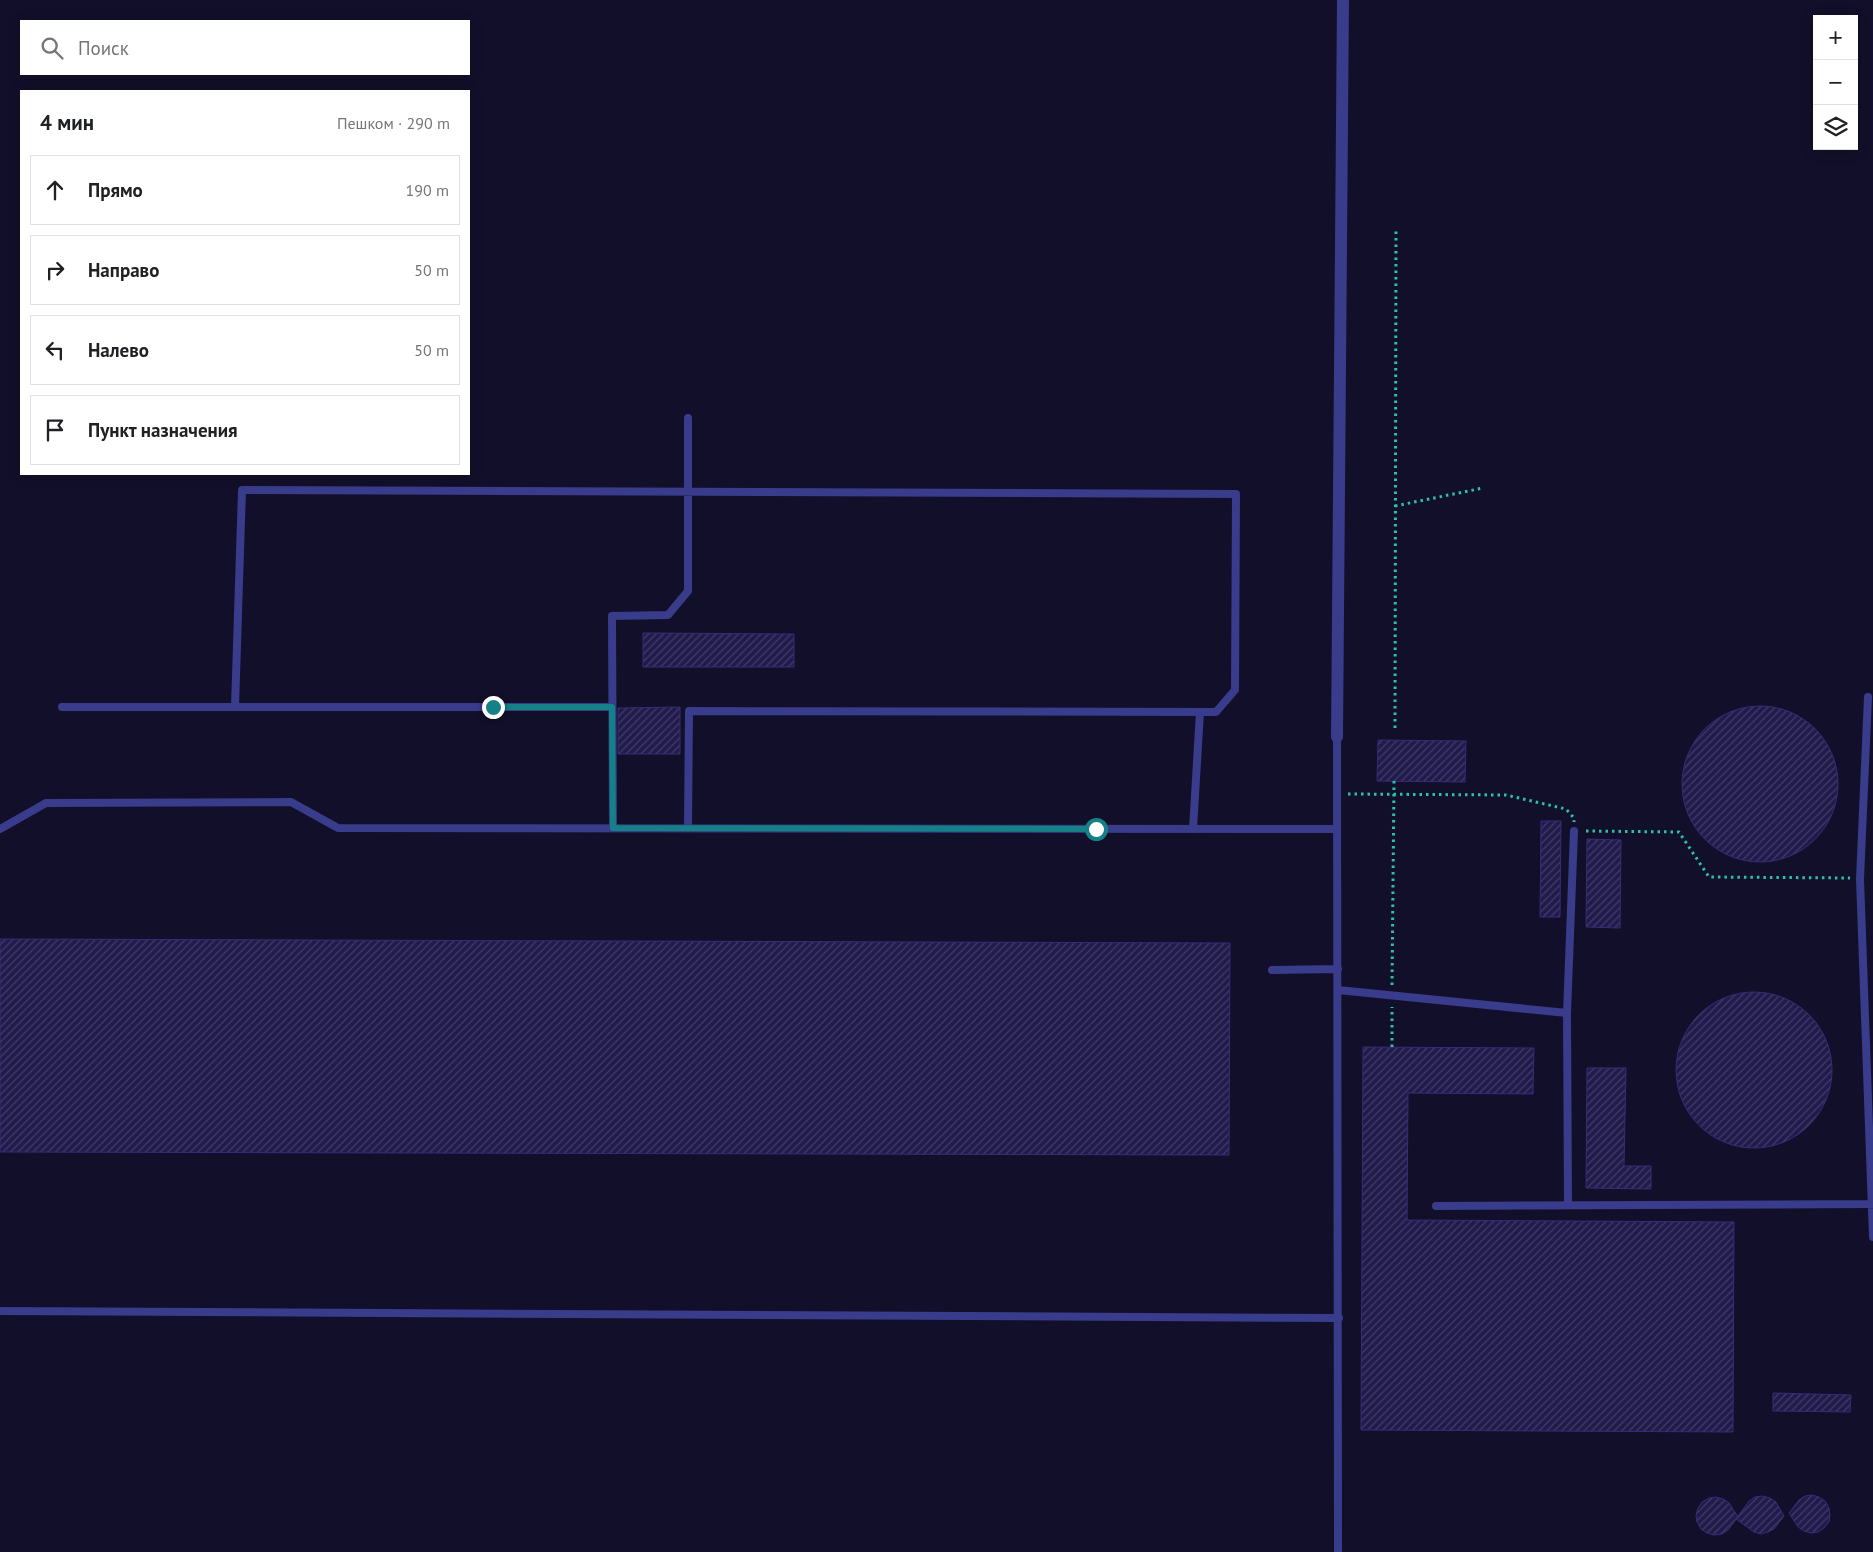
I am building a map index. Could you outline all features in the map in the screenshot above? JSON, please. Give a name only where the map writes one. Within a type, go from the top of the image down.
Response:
[{"type":"street","points":[[1337,737],[1343,0]]},
{"type":"lane","points":[[613,828],[612,616],[668,615],[688,592],[688,418]]},
{"type":"lane","points":[[235,707],[242,490],[1236,494],[1236,690],[1216,712],[689,711],[688,828]]},
{"type":"lane","points":[[1868,697],[1860,878],[1873,1237]]},
{"type":"lane","points":[[62,707],[612,707]]},
{"type":"lane","points":[[1193,829],[1200,712]]},
{"type":"lane","points":[[1337,737],[1338,1552]]},
{"type":"lane","points":[[0,829],[46,803],[282,802],[291,802],[338,828],[1337,829]]},
{"type":"lane","points":[[1568,1205],[1567,1013],[1574,831]]},
{"type":"lane","points":[[1272,970],[1338,969]]},
{"type":"lane","points":[[1338,990],[1567,1013]]},
{"type":"lane","points":[[1436,1206],[1872,1204]]},
{"type":"lane","points":[[0,1312],[1339,1318]]},
{"type":"path","points":[[1395,728],[1396,228]]},
{"type":"path","points":[[1395,506],[1483,488]]},
{"type":"path","points":[[1392,1047],[1394,781]]},
{"type":"path","points":[[1337,794],[1506,795],[1566,808],[1574,818],[1574,831],[1679,832],[1709,877],[1860,878]]},
{"type":"building","points":[[643,633],[794,634],[794,667],[643,667]]},
{"type":"building","points":[[1760,706],[1790,712],[1803,719],[1815,729],[1825,741],[1832,754],[1838,784],[1832,814],[1825,827],[1815,839],[1803,849],[1790,856],[1760,862],[1730,856],[1717,849],[1705,839],[1695,827],[1688,814],[1682,784],[1688,754],[1695,741],[1705,729],[1717,719],[1730,712]]},
{"type":"building","points":[[680,707],[680,754],[618,754],[618,708]]},
{"type":"building","points":[[1378,740],[1466,741],[1465,782],[1377,781]]},
{"type":"building","points":[[1541,821],[1561,821],[1560,917],[1540,917]]},
{"type":"building","points":[[1587,839],[1621,840],[1620,928],[1586,927]]},
{"type":"building","points":[[0,939],[1230,943],[1229,1155],[0,1152]]},
{"type":"building","points":[[1754,992],[1784,998],[1797,1005],[1809,1015],[1819,1027],[1826,1040],[1832,1070],[1826,1100],[1819,1113],[1809,1125],[1797,1135],[1784,1142],[1754,1148],[1724,1142],[1711,1135],[1699,1125],[1689,1113],[1682,1100],[1676,1070],[1682,1040],[1689,1027],[1699,1015],[1711,1005],[1724,998]]},
{"type":"building","points":[[1363,1047],[1534,1048],[1533,1094],[1408,1093],[1407,1220],[1734,1222],[1733,1432],[1361,1430]]},
{"type":"building","points":[[1587,1068],[1626,1068],[1624,1166],[1651,1166],[1651,1189],[1586,1188]]},
{"type":"building","points":[[1773,1393],[1851,1395],[1850,1412],[1773,1411]]},
{"type":"building","points":[[1812,1495],[1825,1501],[1830,1515],[1829,1522],[1824,1528],[1818,1532],[1811,1533],[1798,1527],[1789,1513],[1799,1500],[1805,1496]]},
{"type":"building","points":[[1762,1496],[1776,1502],[1784,1516],[1774,1529],[1761,1534],[1754,1532],[1736,1519],[1749,1501],[1755,1497]]},
{"type":"building","points":[[1716,1497],[1729,1503],[1738,1517],[1728,1530],[1722,1534],[1714,1535],[1701,1529],[1696,1515],[1702,1502]]},
{"type":"route","points":[[493,707],[612,707],[613,828],[1096,829]]}]
